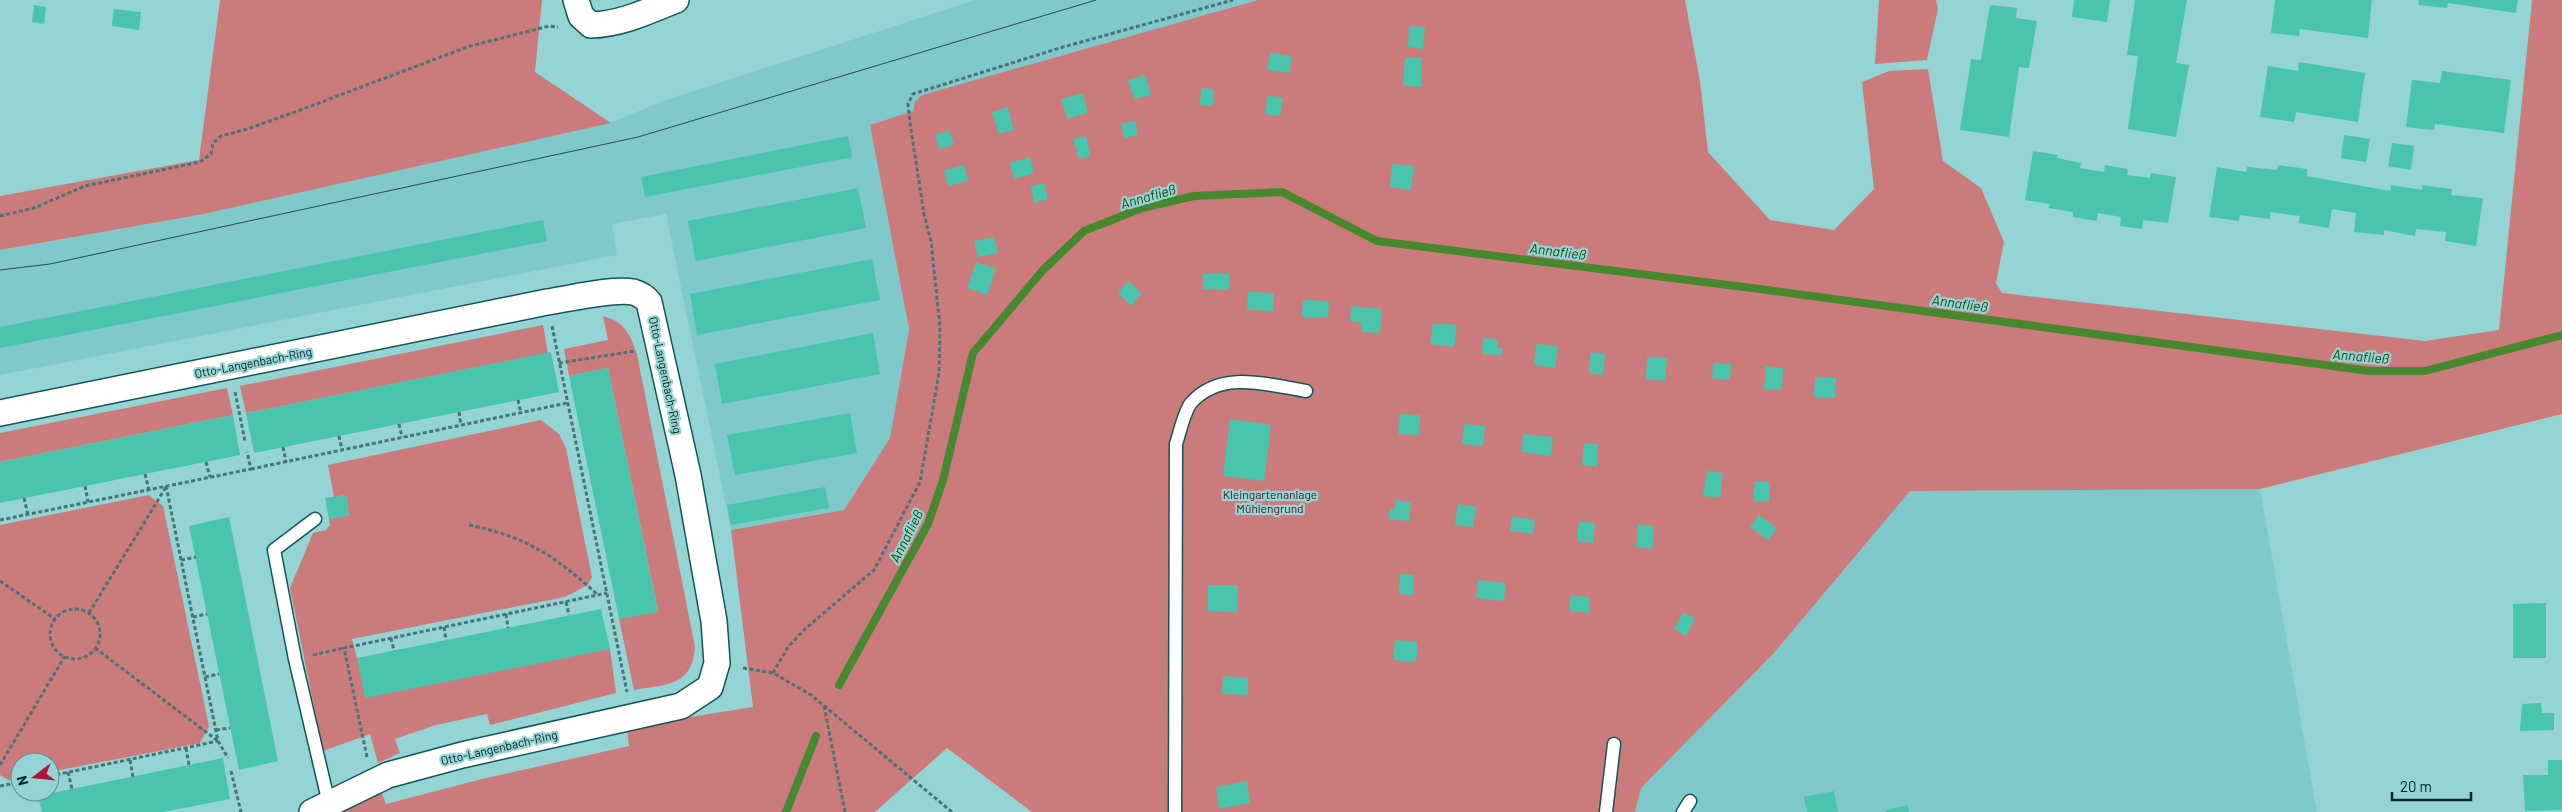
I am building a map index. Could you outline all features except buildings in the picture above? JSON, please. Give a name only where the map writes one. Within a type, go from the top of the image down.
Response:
[{"type":"street","points":[[576,0],[582,16],[591,24],[609,24],[623,21],[676,0]]},
{"type":"street","name":"Otto-Langenbach-Ring","points":[[0,413],[547,302],[621,292],[633,292],[644,296],[649,302],[688,475],[714,621],[718,663],[710,688],[681,706],[462,755],[388,775],[320,808]]},
{"type":"lane","points":[[1175,812],[1176,444],[1190,404],[1212,389],[1242,380],[1306,391]]},
{"type":"lane","points":[[315,519],[274,550],[295,659],[320,808]]},
{"type":"lane","points":[[1606,812],[1614,744]]},
{"type":"path","points":[[773,673],[788,647],[805,629],[874,570],[920,482],[940,374],[940,327],[931,242],[924,214],[911,130],[908,104],[913,94],[1062,47],[1233,0]]},
{"type":"path","points":[[0,216],[34,208],[84,186],[200,162],[211,154],[213,143],[221,136],[278,118],[470,46],[549,26],[591,24]]},
{"type":"path","points":[[547,302],[632,717]]},
{"type":"path","points":[[559,363],[621,352],[661,350]]},
{"type":"path","points":[[230,366],[245,441]]},
{"type":"path","points":[[518,400],[521,413]]},
{"type":"path","points":[[0,520],[567,403]]},
{"type":"path","points":[[570,413],[576,411]]},
{"type":"path","points":[[459,412],[461,425]]},
{"type":"path","points":[[399,424],[402,437]]},
{"type":"path","points":[[339,436],[342,450]]},
{"type":"path","points":[[283,447],[286,462]]},
{"type":"path","points":[[247,452],[251,468]]},
{"type":"path","points":[[206,462],[210,477]]},
{"type":"path","points":[[580,465],[587,464]]},
{"type":"path","points":[[145,474],[149,490]]},
{"type":"path","points":[[85,486],[88,502]]},
{"type":"path","points":[[166,486],[218,741],[228,758]]},
{"type":"path","points":[[89,613],[166,486]]},
{"type":"path","points":[[24,498],[28,515]]},
{"type":"path","points":[[469,525],[528,544],[551,555],[599,595]]},
{"type":"path","points":[[593,529],[600,528]]},
{"type":"path","points":[[181,560],[196,557]]},
{"type":"path","points":[[0,581],[55,619]]},
{"type":"path","points":[[606,588],[612,587]]},
{"type":"path","points":[[295,659],[607,593]]},
{"type":"path","points":[[566,602],[569,615]]},
{"type":"path","points":[[71,609],[81,609],[89,613],[96,620],[100,630],[95,648],[79,658],[65,656],[54,647],[50,638],[51,628],[55,619],[62,612],[71,609]]},
{"type":"path","points":[[193,617],[207,614]]},
{"type":"path","points":[[506,614],[508,628]]},
{"type":"path","points":[[444,627],[446,640]]},
{"type":"path","points":[[391,638],[394,651]]},
{"type":"path","points":[[95,648],[218,741]]},
{"type":"path","points":[[344,648],[372,782]]},
{"type":"path","points":[[0,765],[65,656]]},
{"type":"path","points":[[718,663],[773,673],[811,695],[952,812]]},
{"type":"path","points":[[205,677],[219,674]]},
{"type":"path","points":[[824,706],[845,812]]},
{"type":"path","points":[[216,730],[230,728]]},
{"type":"path","points":[[60,774],[218,741]]},
{"type":"path","points":[[186,748],[189,765]]},
{"type":"path","points":[[130,760],[133,777]]},
{"type":"path","points":[[231,771],[241,812]]},
{"type":"path","points":[[68,772],[72,789]]},
{"type":"shaded area","points":[[975,0],[1258,0],[922,95],[913,111],[870,125],[909,329],[890,438],[844,510],[731,530],[666,214],[612,224],[617,255],[0,375],[0,250],[204,214],[610,123],[663,101]]},
{"type":"shaded area","points":[[2260,489],[2317,812],[1635,812],[1641,788],[1774,653],[1910,491]]},
{"type":"green space","points":[[220,0],[542,0],[535,72],[611,123],[204,214],[0,250],[0,196],[199,160]]},
{"type":"green space","name":"Kleingartenanlage Mühlengrund","points":[[1258,0],[1685,0],[1700,81],[1708,152],[1770,220],[1834,230],[1874,189],[1862,82],[1889,71],[1928,69],[1943,161],[1981,188],[2004,242],[1996,283],[2002,293],[2425,341],[2499,330],[2532,0],[2562,0],[2562,414],[2260,489],[1910,491],[1774,653],[1641,788],[1635,812],[1032,812],[947,748],[875,812],[338,812],[381,791],[386,804],[482,779],[629,746],[627,727],[753,707],[731,530],[844,510],[890,438],[909,329],[870,125],[913,111],[915,102],[922,95]]},
{"type":"green space","points":[[1879,0],[1936,0],[1938,9],[1927,60],[1875,64]]},
{"type":"green space","points":[[603,316],[622,325],[632,340],[637,354],[695,647],[689,670],[683,677],[667,684],[634,690],[619,619],[658,611],[608,368],[569,376],[564,349],[608,340]]},
{"type":"green space","points":[[543,325],[548,353],[246,413],[240,386]]},
{"type":"green space","points":[[227,388],[233,415],[0,462],[0,433]]},
{"type":"green space","points":[[541,420],[559,434],[566,448],[592,577],[588,585],[565,597],[352,639],[357,658],[610,649],[616,693],[490,725],[487,714],[436,725],[395,739],[400,753],[378,763],[370,734],[323,751],[290,588],[313,533],[326,530],[330,525],[329,519],[349,515],[346,495],[334,497],[328,465]]},
{"type":"green space","points":[[149,495],[163,506],[209,726],[200,743],[60,770],[60,752],[10,752],[10,780],[0,775],[0,525]]},
{"type":"waterway","name":"Annafließ","points":[[839,685],[928,524],[943,480],[973,353],[1043,270],[1084,231],[1142,208],[1194,196],[1282,192],[1377,241],[1760,289],[2369,371],[2425,371],[2562,335]]},
{"type":"waterway","name":"Annafließ","points":[[786,812],[816,736]]},
{"type":"tram line","points":[[0,270],[50,264],[638,137],[1096,0]]}]
